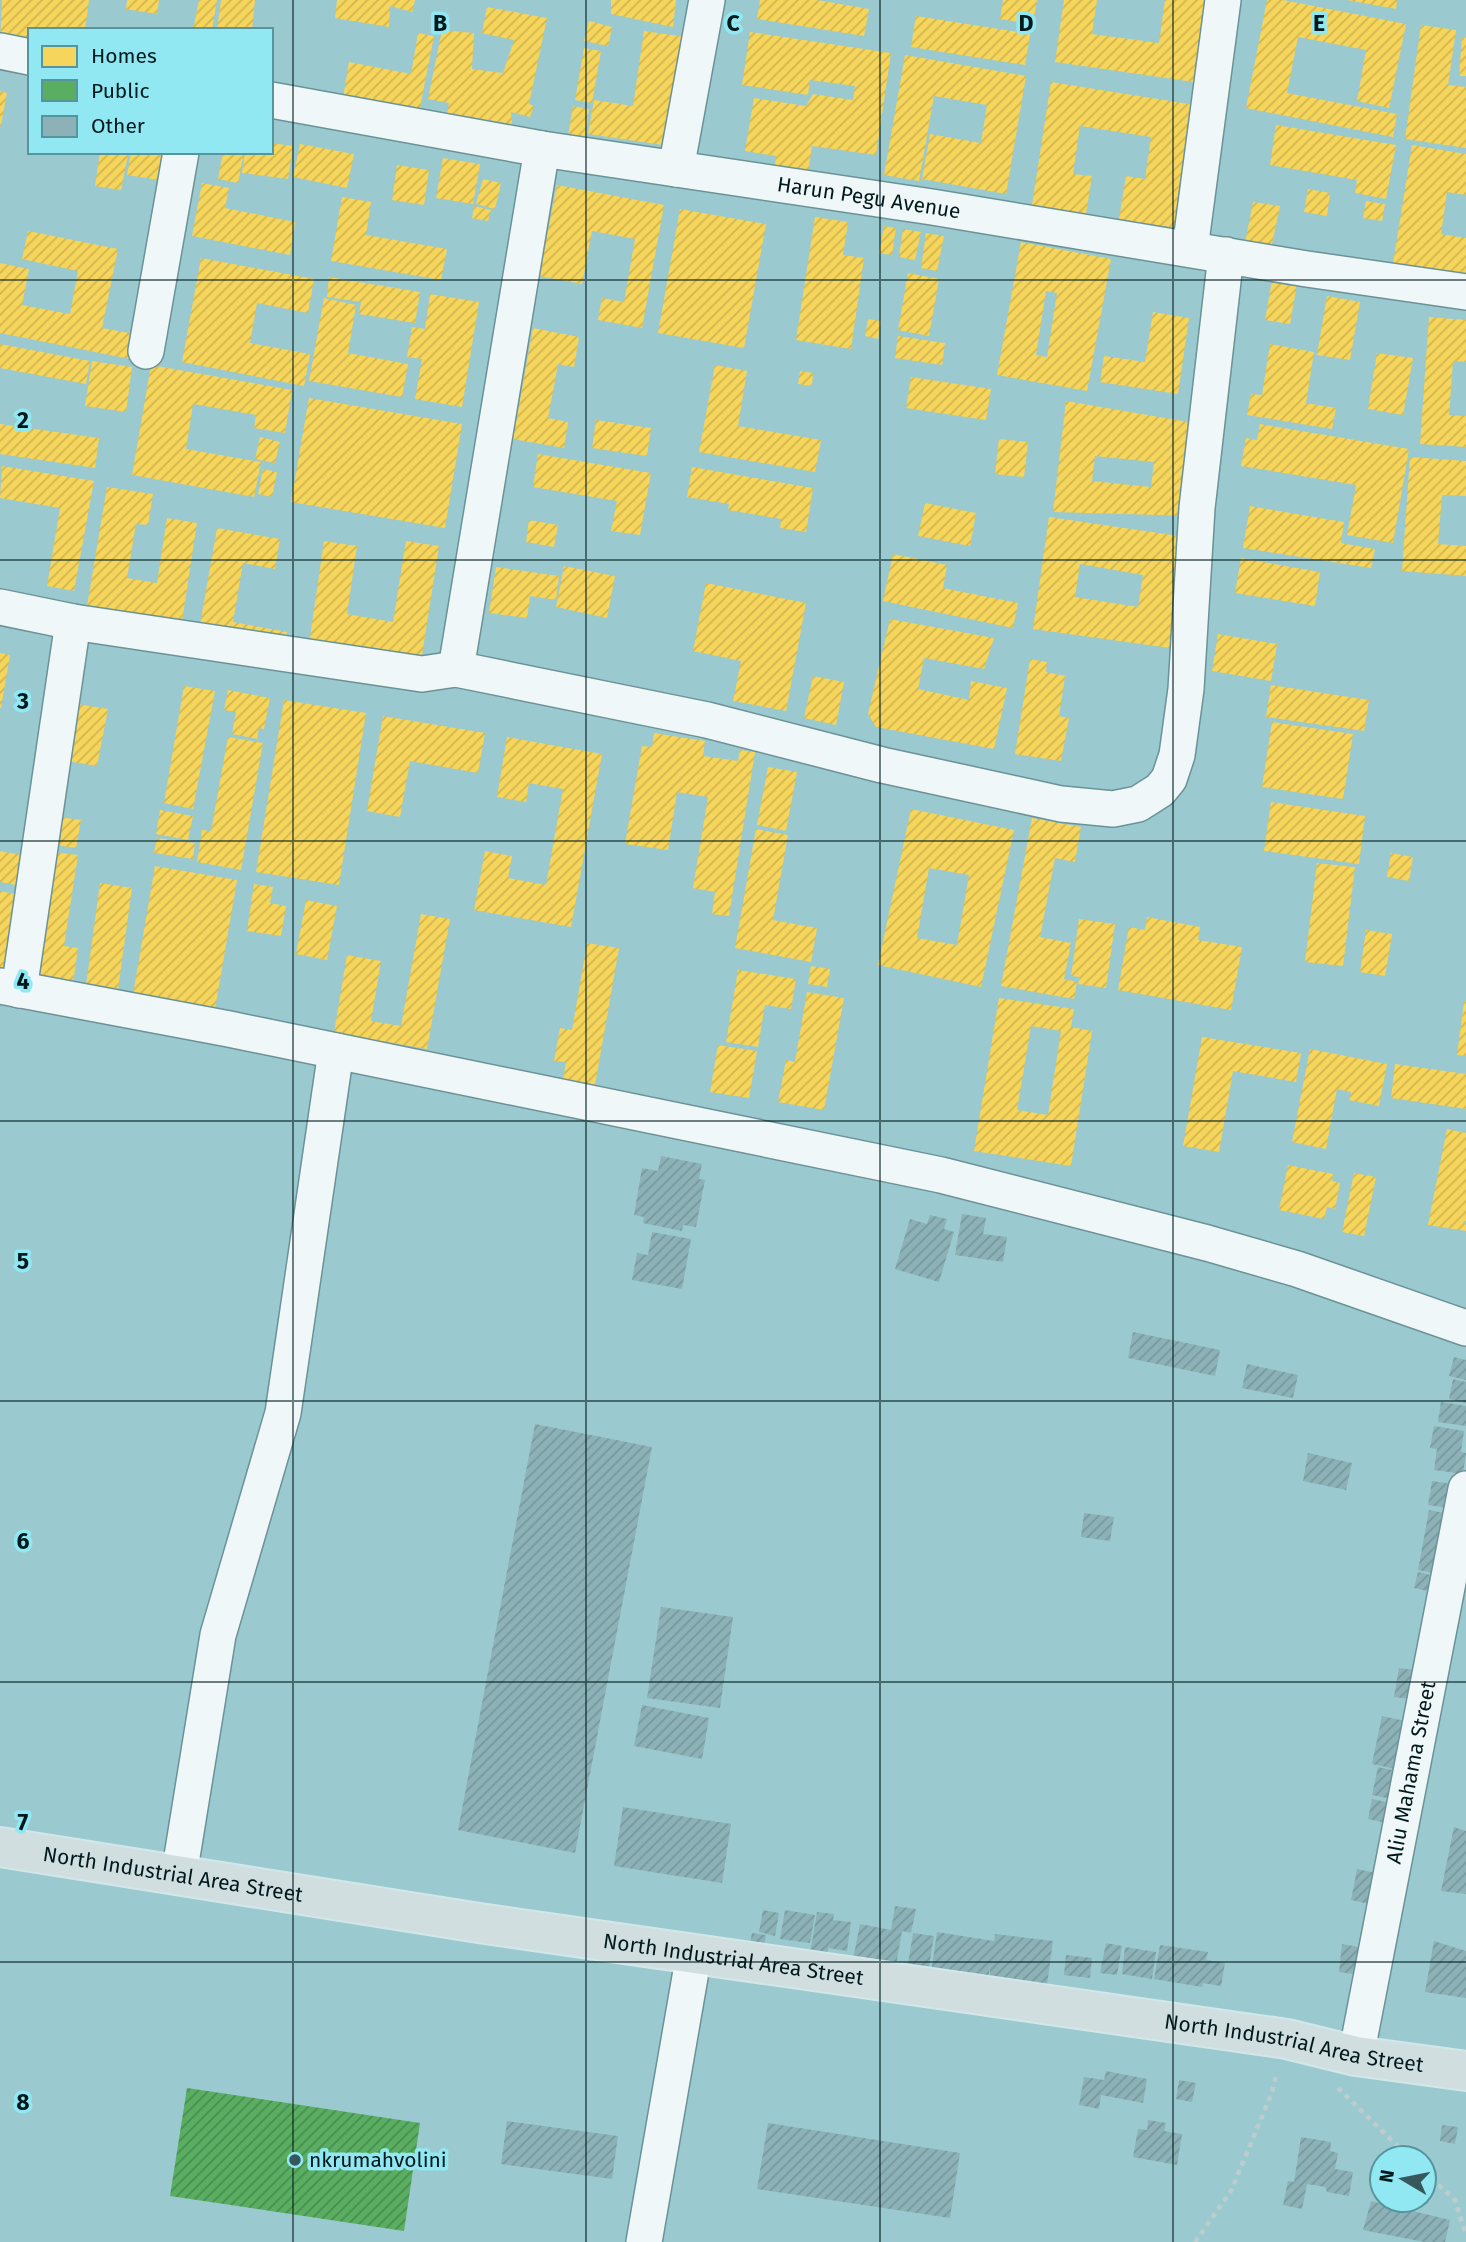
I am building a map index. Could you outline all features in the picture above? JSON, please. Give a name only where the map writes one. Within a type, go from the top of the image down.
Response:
[{"type":"main road","name":"North Industrial Area Street","points":[[0,1847],[694,1954],[1287,2039],[1345,2070],[1466,2071]]},
{"type":"street","points":[[676,169],[707,0]]},
{"type":"street","points":[[1190,249],[1223,0]]},
{"type":"street","points":[[0,51],[28,57]]},
{"type":"street","name":"Harun Pegu Avenue","points":[[273,100],[542,149],[1466,292]]},
{"type":"street","points":[[456,668],[542,149]]},
{"type":"street","points":[[146,351],[181,154]]},
{"type":"street","points":[[0,607],[73,622],[422,674],[456,668],[707,720],[882,765],[1061,804],[1114,809],[1138,804],[1160,790],[1169,779],[1180,735],[1186,689],[1197,508],[1226,255]]},
{"type":"street","points":[[73,622],[10,988],[336,1051],[941,1175],[1207,1242],[1297,1269],[1466,1328]]},
{"type":"street","points":[[179,1875],[218,1635],[283,1413],[336,1051]]},
{"type":"street","name":"Aliu Mahama Street","points":[[1345,2070],[1466,1489]]},
{"type":"street","points":[[644,2242],[694,1954]]},
{"type":"path","points":[[1195,2242],[1231,2191],[1271,2095],[1287,2039]]},
{"type":"path","points":[[1345,2070],[1400,2144]]},
{"type":"path","points":[[1438,2185],[1454,2200],[1466,2235]]},
{"type":"building: Homes","points":[[2,0],[89,0],[85,28],[28,28],[28,48],[0,42]]},
{"type":"building: Homes","points":[[127,0],[159,0],[157,14],[126,9]]},
{"type":"building: Homes","points":[[199,0],[217,0],[212,28],[193,28]]},
{"type":"building: Homes","points":[[221,0],[255,0],[252,28],[217,28]]},
{"type":"building: Homes","points":[[337,0],[415,0],[412,12],[390,6],[389,27],[335,18]]},
{"type":"building: Homes","points":[[611,0],[676,0],[673,27],[611,14]]},
{"type":"building: Homes","points":[[760,0],[817,0],[869,9],[864,36],[757,19]]},
{"type":"building: Homes","points":[[1003,0],[1037,0],[1033,24],[1000,19]]},
{"type":"building: Homes","points":[[1064,0],[1097,0],[1092,34],[1159,43],[1165,0],[1206,0],[1194,82],[1055,62]]},
{"type":"building: Homes","points":[[1267,0],[1283,0],[1406,24],[1389,108],[1357,101],[1366,50],[1298,37],[1287,93],[1397,114],[1393,137],[1246,108]]},
{"type":"building: Homes","points":[[1347,0],[1397,0],[1396,9]]},
{"type":"building: Homes","points":[[487,7],[547,18],[529,104],[534,106],[530,117],[511,112],[512,124],[447,113],[449,103],[428,99],[442,30],[474,33],[472,69],[503,73],[514,40],[482,33]]},
{"type":"building: Homes","points":[[916,16],[1030,34],[1025,65],[911,47]]},
{"type":"building: Homes","points":[[589,21],[612,27],[608,46],[584,41]]},
{"type":"building: Homes","points":[[1421,25],[1456,30],[1448,85],[1466,87],[1466,148],[1405,139]]},
{"type":"building: Homes","points":[[644,31],[686,37],[670,146],[588,134],[594,100],[633,106]]},
{"type":"building: Homes","points":[[750,32],[891,53],[876,155],[812,146],[807,180],[774,175],[776,156],[745,151],[754,98],[806,106],[813,94],[853,100],[855,86],[810,80],[808,95],[742,85]]},
{"type":"building: Homes","points":[[418,33],[434,36],[418,118],[342,104],[349,62],[411,74]]},
{"type":"building: Homes","points":[[1462,37],[1466,37],[1466,76],[1459,76]]},
{"type":"building: Homes","points":[[584,48],[601,51],[592,103],[575,100]]},
{"type":"building: Homes","points":[[905,55],[1026,76],[1006,194],[922,179],[930,134],[981,143],[987,105],[934,96],[919,181],[884,175]]},
{"type":"building: Homes","points":[[1051,82],[1195,105],[1175,228],[1119,219],[1126,176],[1145,179],[1151,137],[1080,126],[1073,174],[1092,176],[1084,226],[1030,218]]},
{"type":"building: Homes","points":[[0,91],[7,93],[1,125],[0,125]]},
{"type":"building: Homes","points":[[573,106],[589,109],[583,150],[566,148]]},
{"type":"building: Homes","points":[[1276,125],[1396,145],[1386,199],[1355,193],[1357,180],[1270,165]]},
{"type":"building: Homes","points":[[273,143],[293,146],[288,179],[242,173],[245,154],[273,154]]},
{"type":"building: Homes","points":[[300,144],[354,154],[347,188],[293,177]]},
{"type":"building: Homes","points":[[1412,145],[1466,154],[1466,195],[1447,192],[1441,234],[1466,238],[1466,287],[1391,276]]},
{"type":"building: Homes","points":[[100,154],[128,155],[121,190],[95,186]]},
{"type":"building: Homes","points":[[131,154],[178,154],[172,182],[127,175]]},
{"type":"building: Homes","points":[[223,154],[244,154],[238,183],[218,179]]},
{"type":"building: Homes","points":[[443,158],[480,164],[473,204],[436,198]]},
{"type":"building: Homes","points":[[397,165],[429,170],[424,205],[392,200]]},
{"type":"building: Homes","points":[[483,179],[501,183],[495,209],[476,204]]},
{"type":"building: Homes","points":[[202,183],[229,188],[225,208],[295,222],[290,255],[192,236]]},
{"type":"building: Homes","points":[[557,185],[664,205],[642,328],[598,320],[602,298],[624,302],[635,239],[592,231],[582,284],[539,276]]},
{"type":"building: Homes","points":[[1308,189],[1330,193],[1327,216],[1304,212]]},
{"type":"building: Homes","points":[[342,197],[371,202],[366,235],[447,249],[441,280],[331,261]]},
{"type":"building: Homes","points":[[1366,201],[1385,204],[1382,221],[1363,218]]},
{"type":"building: Homes","points":[[1253,202],[1280,206],[1270,253],[1244,248]]},
{"type":"building: Homes","points":[[474,206],[491,210],[488,221],[472,218]]},
{"type":"building: Homes","points":[[680,209],[766,224],[744,348],[658,333]]},
{"type":"building: Homes","points":[[815,217],[848,222],[843,255],[864,258],[851,349],[796,340]]},
{"type":"building: Homes","points":[[884,226],[896,228],[892,255],[879,253]]},
{"type":"building: Homes","points":[[903,229],[921,232],[915,260],[899,257]]},
{"type":"building: Homes","points":[[28,231],[118,249],[102,328],[140,335],[135,360],[0,333],[0,263],[29,269],[22,305],[70,314],[78,271],[22,259]]},
{"type":"building: Homes","points":[[926,233],[944,236],[937,271],[921,268]]},
{"type":"building: Homes","points":[[1021,242],[1111,259],[1087,391],[997,375]],"holes":[[[1046,291],[1057,293],[1047,357],[1036,355]]]},
{"type":"building: Homes","points":[[201,258],[314,279],[308,313],[257,303],[250,343],[310,354],[304,386],[182,362]]},
{"type":"building: Homes","points":[[908,273],[939,279],[929,336],[898,330]]},
{"type":"building: Homes","points":[[329,277],[420,292],[415,323],[359,314],[361,302],[327,297]]},
{"type":"building: Homes","points":[[1272,280],[1297,284],[1290,324],[1265,320]]},
{"type":"building: Homes","points":[[430,294],[479,302],[462,407],[415,399],[422,359],[407,357],[412,327],[425,329]]},
{"type":"building: Homes","points":[[1327,296],[1360,302],[1350,360],[1317,355]]},
{"type":"building: Homes","points":[[324,298],[356,305],[348,353],[408,364],[402,397],[309,381]]},
{"type":"building: Homes","points":[[1153,312],[1189,318],[1178,394],[1100,382],[1104,356],[1145,362]]},
{"type":"building: Homes","points":[[1429,317],[1466,320],[1466,362],[1453,361],[1449,415],[1466,416],[1466,447],[1420,444]]},
{"type":"building: Homes","points":[[868,319],[881,321],[878,339],[865,336]]},
{"type":"building: Homes","points":[[533,328],[579,337],[574,367],[558,364],[548,418],[568,422],[564,448],[513,439]]},
{"type":"building: Homes","points":[[898,336],[945,343],[942,365],[895,358]]},
{"type":"building: Homes","points":[[0,344],[90,361],[86,384],[0,368]]},
{"type":"building: Homes","points":[[1270,344],[1314,352],[1306,403],[1336,408],[1332,429],[1247,415],[1251,394],[1262,395]]},
{"type":"building: Homes","points":[[1377,353],[1413,358],[1403,415],[1368,409]]},
{"type":"building: Homes","points":[[92,361],[132,367],[126,412],[85,406]]},
{"type":"building: Homes","points":[[151,365],[292,390],[285,433],[254,428],[256,415],[193,404],[186,449],[261,462],[254,497],[132,475]]},
{"type":"building: Homes","points":[[715,365],[747,371],[738,426],[821,440],[815,472],[699,452]]},
{"type":"building: Homes","points":[[800,371],[813,373],[812,386],[798,384]]},
{"type":"building: Homes","points":[[911,377],[991,389],[986,420],[906,408]]},
{"type":"building: Homes","points":[[309,398],[462,424],[445,528],[291,502]]},
{"type":"building: Homes","points":[[1066,401],[1206,425],[1194,516],[1053,512]],"holes":[[[1095,456],[1154,462],[1151,487],[1092,481]]]},
{"type":"building: Homes","points":[[596,420],[651,428],[647,456],[592,448]]},
{"type":"building: Homes","points":[[0,424],[99,438],[95,468],[0,454]]},
{"type":"building: Homes","points":[[1260,424],[1409,449],[1393,543],[1347,535],[1356,485],[1241,466],[1246,438],[1257,440]]},
{"type":"building: Homes","points":[[260,437],[280,442],[275,463],[255,459]]},
{"type":"building: Homes","points":[[999,439],[1028,442],[1024,477],[995,474]]},
{"type":"building: Homes","points":[[538,454],[651,473],[640,535],[611,531],[617,501],[533,487]]},
{"type":"building: Homes","points":[[1410,457],[1466,461],[1466,496],[1442,495],[1438,544],[1466,546],[1466,576],[1402,571]]},
{"type":"building: Homes","points":[[2,466],[94,481],[74,591],[47,586],[60,508],[0,498]]},
{"type":"building: Homes","points":[[692,467],[813,488],[806,532],[780,528],[781,519],[728,510],[729,504],[687,497]]},
{"type":"building: Homes","points":[[263,469],[277,472],[272,497],[258,494]]},
{"type":"building: Homes","points":[[107,487],[153,494],[148,525],[136,524],[127,578],[157,583],[167,518],[197,523],[181,628],[86,612]]},
{"type":"building: Homes","points":[[925,503],[976,513],[970,546],[918,536]]},
{"type":"building: Homes","points":[[1250,506],[1344,522],[1341,543],[1375,549],[1371,568],[1243,548]]},
{"type":"building: Homes","points":[[1049,517],[1193,538],[1177,649],[1033,629]],"holes":[[[1080,564],[1143,575],[1138,607],[1075,597]]]},
{"type":"building: Homes","points":[[529,520],[558,525],[554,547],[526,542]]},
{"type":"building: Homes","points":[[217,528],[280,539],[275,569],[243,563],[233,622],[287,632],[284,651],[198,636]]},
{"type":"building: Homes","points":[[324,541],[357,546],[347,614],[393,622],[406,541],[439,546],[420,668],[308,651]]},
{"type":"building: Homes","points":[[893,554],[947,565],[943,588],[1018,603],[1013,628],[883,601]]},
{"type":"building: Homes","points":[[1241,558],[1320,572],[1315,606],[1235,593]]},
{"type":"building: Homes","points":[[564,566],[615,576],[607,618],[556,607]]},
{"type":"building: Homes","points":[[496,567],[559,576],[556,600],[530,596],[527,618],[489,613]]},
{"type":"building: Homes","points":[[706,583],[806,603],[786,711],[733,701],[741,661],[693,651]]},
{"type":"building: Homes","points":[[890,619],[994,638],[984,669],[924,658],[918,689],[969,700],[971,681],[1007,688],[994,749],[876,727],[868,714]]},
{"type":"building: Homes","points":[[1218,634],[1277,644],[1271,681],[1212,671]]},
{"type":"building: Homes","points":[[0,653],[10,655],[1,708],[0,708]]},
{"type":"building: Homes","points":[[1030,659],[1047,662],[1046,672],[1065,676],[1059,716],[1069,718],[1061,761],[1015,754]]},
{"type":"building: Homes","points":[[813,676],[844,682],[836,725],[804,718]]},
{"type":"building: Homes","points":[[1271,685],[1369,700],[1364,731],[1266,717]]},
{"type":"building: Homes","points":[[184,686],[215,691],[193,809],[164,803]]},
{"type":"building: Homes","points":[[228,690],[270,698],[264,729],[259,728],[257,739],[232,734],[236,712],[224,710]]},
{"type":"building: Homes","points":[[284,700],[366,713],[339,885],[256,872]]},
{"type":"building: Homes","points":[[77,704],[108,709],[97,766],[67,761]]},
{"type":"building: Homes","points":[[383,716],[485,733],[478,773],[410,761],[400,817],[367,811]]},
{"type":"building: Homes","points":[[1272,722],[1353,734],[1343,799],[1262,787]]},
{"type":"building: Homes","points":[[654,733],[705,741],[703,756],[738,761],[740,750],[755,752],[729,916],[712,914],[715,892],[693,888],[708,797],[677,792],[668,850],[625,844],[642,746],[652,747]]},
{"type":"building: Homes","points":[[228,737],[263,743],[241,870],[197,862],[202,830],[211,831]]},
{"type":"building: Homes","points":[[507,737],[602,754],[571,927],[474,910],[485,851],[512,856],[508,878],[546,885],[563,789],[529,783],[526,802],[497,797]]},
{"type":"building: Homes","points":[[768,767],[797,772],[786,831],[757,825]]},
{"type":"building: Homes","points":[[1271,802],[1365,816],[1359,864],[1264,851]]},
{"type":"building: Homes","points":[[911,809],[1014,830],[981,987],[878,965]],"holes":[[[929,868],[969,875],[957,945],[917,938]]]},
{"type":"building: Homes","points":[[160,810],[193,816],[188,840],[156,834]]},
{"type":"building: Homes","points":[[52,816],[81,820],[76,848],[48,844]]},
{"type":"building: Homes","points":[[1032,818],[1081,827],[1075,862],[1055,858],[1040,937],[1071,943],[1064,979],[1077,982],[1074,999],[1001,986]]},
{"type":"building: Homes","points":[[756,829],[788,835],[773,920],[817,928],[811,962],[735,948]]},
{"type":"building: Homes","points":[[157,838],[195,843],[193,859],[154,853]]},
{"type":"building: Homes","points":[[0,851],[32,857],[27,887],[0,882]]},
{"type":"building: Homes","points":[[46,851],[78,855],[64,946],[78,948],[71,998],[26,991]]},
{"type":"building: Homes","points":[[1391,853],[1413,857],[1409,881],[1387,877]]},
{"type":"building: Homes","points":[[1317,863],[1355,867],[1343,966],[1305,962]]},
{"type":"building: Homes","points":[[155,866],[237,880],[213,1021],[131,1006]]},
{"type":"building: Homes","points":[[100,883],[132,888],[116,1004],[84,1000]]},
{"type":"building: Homes","points":[[254,884],[273,887],[270,903],[286,906],[281,936],[247,931]]},
{"type":"building: Homes","points":[[0,891],[26,896],[9,982],[0,981]]},
{"type":"building: Homes","points":[[306,900],[337,906],[327,960],[296,954]]},
{"type":"building: Homes","points":[[421,914],[450,919],[427,1049],[334,1033],[347,955],[381,961],[371,1021],[401,1026]]},
{"type":"building: Homes","points":[[1147,917],[1200,927],[1198,940],[1242,947],[1231,1010],[1118,990],[1129,927],[1145,930]]},
{"type":"building: Homes","points":[[1079,919],[1115,924],[1106,988],[1078,984],[1080,977],[1071,976]]},
{"type":"building: Homes","points":[[1366,930],[1392,934],[1385,976],[1360,972]]},
{"type":"building: Homes","points":[[587,943],[619,948],[595,1085],[563,1080],[566,1062],[554,1061],[560,1028],[572,1030]]},
{"type":"building: Homes","points":[[811,966],[830,969],[827,987],[808,984]]},
{"type":"building: Homes","points":[[738,970],[796,979],[791,1009],[765,1005],[758,1047],[726,1042]]},
{"type":"building: Homes","points":[[807,992],[844,998],[824,1110],[778,1102],[786,1060],[795,1062]]},
{"type":"building: Homes","points":[[999,998],[1074,1009],[1071,1027],[1092,1031],[1071,1166],[974,1151]],"holes":[[[1031,1026],[1061,1031],[1048,1115],[1017,1110]]]},
{"type":"building: Homes","points":[[1466,1002],[1466,1056],[1457,1055]]},
{"type":"building: Homes","points":[[1202,1037],[1301,1053],[1296,1082],[1233,1071],[1219,1152],[1183,1146]]},
{"type":"building: Homes","points":[[718,1045],[757,1051],[749,1098],[710,1092]]},
{"type":"building: Homes","points":[[1310,1049],[1387,1064],[1379,1106],[1349,1100],[1351,1092],[1337,1089],[1326,1149],[1292,1142]]},
{"type":"building: Homes","points":[[1395,1064],[1466,1074],[1466,1109],[1391,1098]]},
{"type":"building: Homes","points":[[1447,1129],[1466,1133],[1466,1221],[1463,1222],[1466,1231],[1428,1225]]},
{"type":"building: Homes","points":[[1288,1165],[1333,1174],[1332,1181],[1340,1183],[1335,1209],[1327,1207],[1324,1219],[1279,1210]]},
{"type":"building: Homes","points":[[1354,1173],[1376,1177],[1364,1236],[1342,1232]]},
{"type":"building: Public","name":"nkrumahvolini","points":[[187,2088],[420,2123],[404,2231],[170,2196]]},
{"type":"building: Other","points":[[661,1156],[702,1164],[699,1179],[705,1180],[696,1227],[683,1225],[682,1231],[643,1223],[644,1217],[634,1215],[642,1168],[658,1171]]},
{"type":"building: Other","points":[[962,1214],[986,1218],[983,1234],[1007,1237],[1003,1262],[955,1255]]},
{"type":"building: Other","points":[[930,1215],[947,1219],[944,1229],[954,1232],[939,1282],[895,1269],[910,1219],[927,1224]]},
{"type":"building: Other","points":[[652,1232],[691,1239],[682,1289],[632,1280],[637,1253],[648,1255]]},
{"type":"building: Other","points":[[1133,1332],[1220,1350],[1215,1376],[1128,1358]]},
{"type":"building: Other","points":[[1454,1357],[1466,1360],[1466,1380],[1449,1376]]},
{"type":"building: Other","points":[[1247,1364],[1298,1375],[1293,1398],[1242,1388]]},
{"type":"building: Other","points":[[1453,1379],[1466,1382],[1466,1403],[1449,1399]]},
{"type":"building: Other","points":[[1441,1402],[1466,1406],[1466,1426],[1438,1422]]},
{"type":"building: Other","points":[[535,1424],[652,1447],[575,1853],[458,1830]]},
{"type":"building: Other","points":[[1434,1426],[1464,1431],[1461,1452],[1466,1453],[1463,1474],[1434,1470],[1437,1449],[1430,1448]]},
{"type":"building: Other","points":[[1308,1453],[1352,1463],[1346,1490],[1303,1481]]},
{"type":"building: Other","points":[[1432,1481],[1465,1486],[1461,1510],[1428,1505]]},
{"type":"building: Other","points":[[1429,1510],[1455,1515],[1444,1575],[1418,1570]]},
{"type":"building: Other","points":[[1084,1513],[1114,1517],[1110,1541],[1081,1537]]},
{"type":"building: Other","points":[[1418,1572],[1439,1577],[1436,1593],[1414,1588]]},
{"type":"building: Other","points":[[661,1607],[733,1617],[720,1708],[647,1698]]},
{"type":"building: Other","points":[[1399,1668],[1421,1671],[1418,1700],[1394,1697]]},
{"type":"building: Other","points":[[642,1705],[709,1718],[702,1759],[634,1746]]},
{"type":"building: Other","points":[[1382,1716],[1410,1722],[1400,1770],[1372,1764]]},
{"type":"building: Other","points":[[1378,1767],[1397,1771],[1392,1799],[1372,1795]]},
{"type":"building: Other","points":[[1372,1799],[1395,1804],[1390,1824],[1368,1819]]},
{"type":"building: Other","points":[[623,1807],[731,1824],[722,1883],[614,1866]]},
{"type":"building: Other","points":[[1454,1827],[1466,1831],[1466,1894],[1441,1891]]},
{"type":"building: Other","points":[[1357,1869],[1381,1874],[1374,1905],[1351,1900]]},
{"type":"building: Other","points":[[895,1906],[916,1909],[911,1933],[902,1931],[896,1966],[853,1959],[860,1924],[891,1930]]},
{"type":"building: Other","points":[[763,1910],[779,1913],[775,1936],[759,1932]]},
{"type":"building: Other","points":[[785,1910],[815,1915],[810,1943],[780,1939]]},
{"type":"building: Other","points":[[817,1912],[834,1914],[833,1920],[851,1922],[847,1951],[829,1948],[830,1940],[827,1956],[810,1953]]},
{"type":"building: Other","points":[[937,1932],[994,1941],[995,1934],[1053,1941],[1047,1985],[990,1978],[990,1965],[988,1982],[931,1973]]},
{"type":"building: Other","points":[[752,1933],[766,1935],[763,1951],[749,1948]]},
{"type":"building: Other","points":[[913,1933],[934,1936],[928,1973],[907,1970]]},
{"type":"building: Other","points":[[1434,1941],[1466,1951],[1466,1998],[1425,1992]]},
{"type":"building: Other","points":[[1106,1943],[1122,1946],[1117,1975],[1100,1973]]},
{"type":"building: Other","points":[[1342,1944],[1365,1948],[1361,1975],[1339,1972]]},
{"type":"building: Other","points":[[1160,1945],[1208,1952],[1206,1960],[1225,1963],[1221,1986],[1203,1983],[1202,1987],[1154,1979]]},
{"type":"building: Other","points":[[1125,1947],[1156,1952],[1152,1979],[1122,1974]]},
{"type":"building: Other","points":[[1066,1955],[1092,1958],[1090,1978],[1064,1975]]},
{"type":"building: Other","points":[[1106,2071],[1147,2079],[1143,2103],[1101,2095],[1099,2109],[1079,2105],[1084,2077],[1104,2080]]},
{"type":"building: Other","points":[[1179,2080],[1196,2083],[1192,2102],[1176,2099]]},
{"type":"building: Other","points":[[1148,2120],[1166,2123],[1164,2131],[1182,2134],[1177,2165],[1133,2157],[1138,2129],[1147,2130]]},
{"type":"building: Other","points":[[507,2121],[618,2136],[612,2179],[501,2164]]},
{"type":"building: Other","points":[[768,2123],[960,2153],[950,2218],[757,2189]]},
{"type":"building: Other","points":[[1442,2125],[1458,2127],[1455,2144],[1440,2141]]},
{"type":"building: Other","points":[[1301,2137],[1331,2142],[1330,2151],[1338,2153],[1335,2169],[1353,2172],[1349,2196],[1327,2192],[1325,2187],[1307,2184],[1302,2209],[1283,2205],[1288,2181],[1294,2182]]},
{"type":"building: Other","points":[[1368,2212],[1368,2214],[1425,2214],[1450,2220],[1445,2242],[1424,2242],[1363,2230]]},
{"type":"place","name":"nkrumahvolini","points":[[295,2160]]}]
